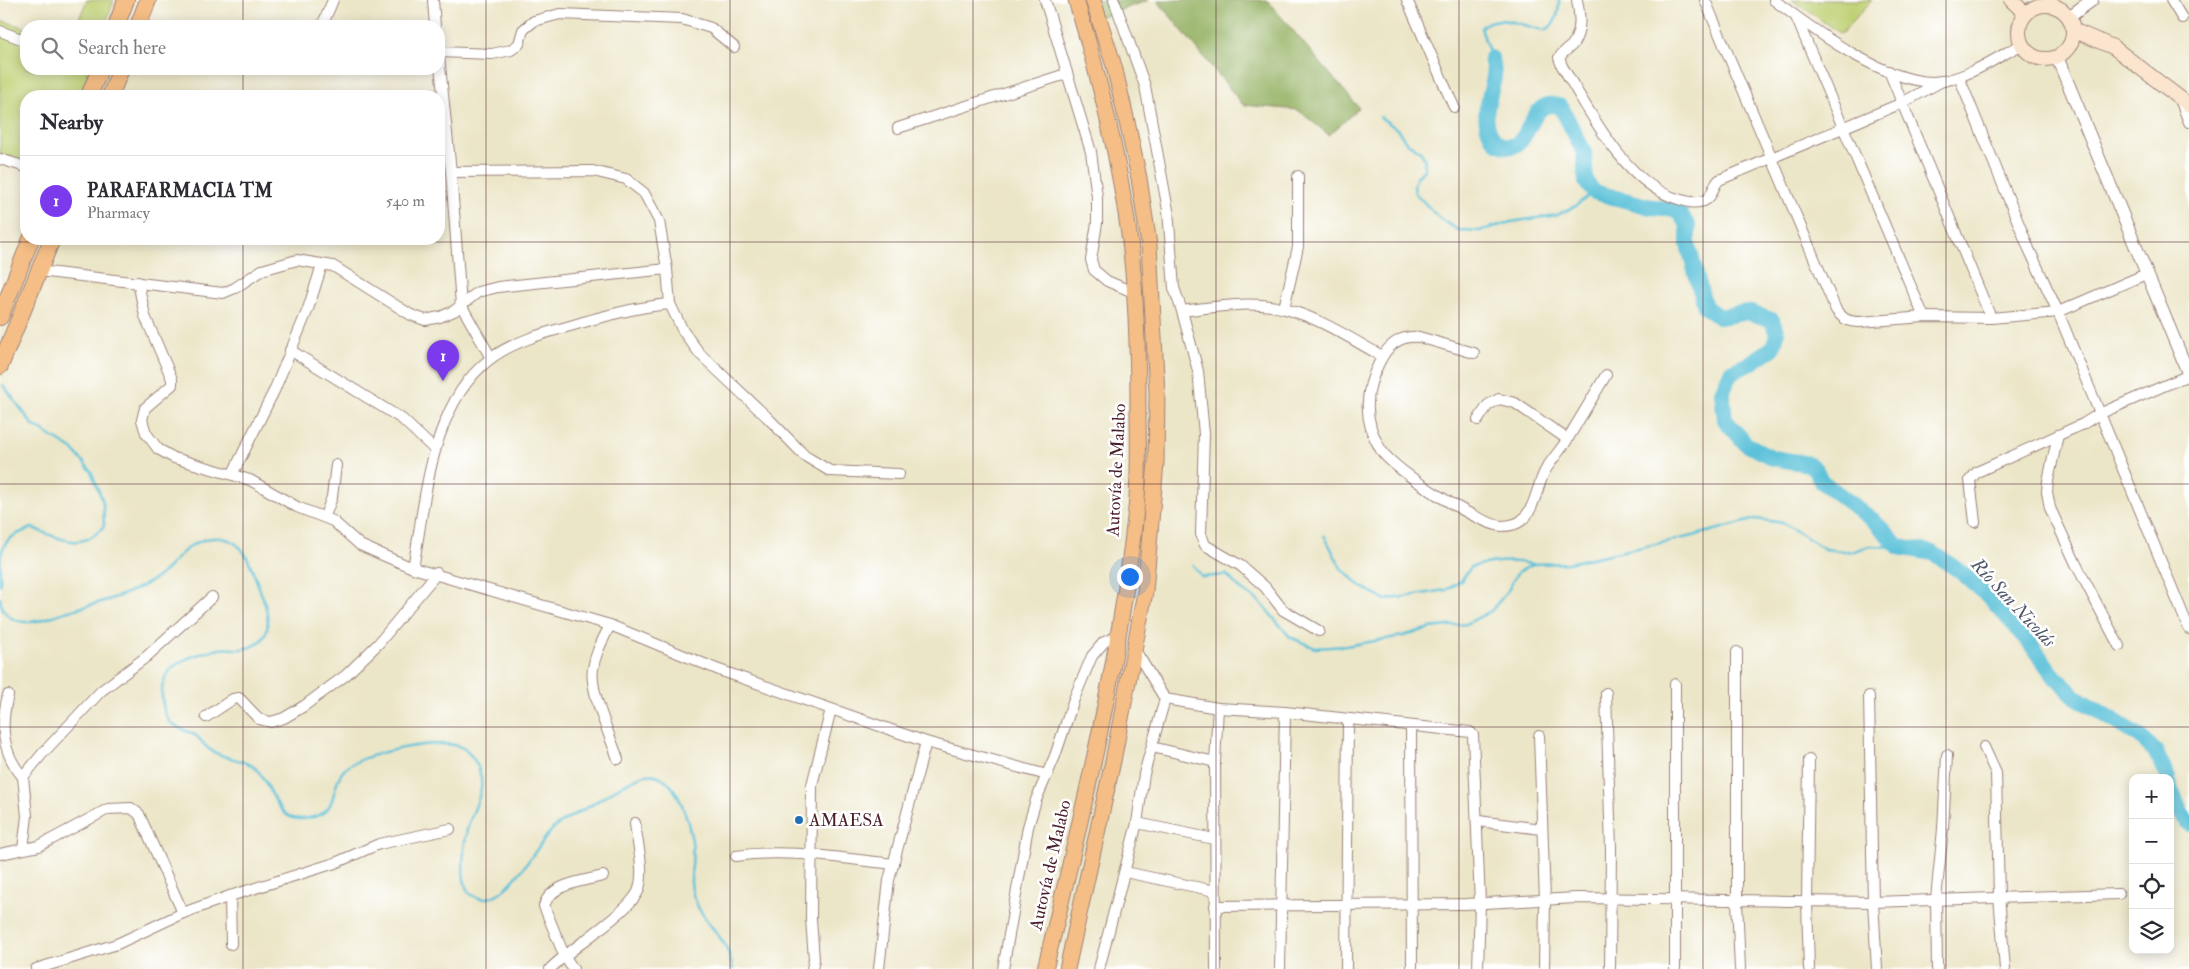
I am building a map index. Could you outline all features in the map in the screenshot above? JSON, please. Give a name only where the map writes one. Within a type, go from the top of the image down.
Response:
[{"type":"highway","points":[[118,20],[126,0]]},
{"type":"highway","points":[[140,20],[148,0]]},
{"type":"highway","points":[[91,90],[97,75]]},
{"type":"highway","points":[[112,90],[119,75]]},
{"type":"highway","points":[[0,317],[29,245]]},
{"type":"highway","points":[[0,366],[50,245]]},
{"type":"main road","name":"Autovía de Malabo","points":[[1045,969],[1078,832],[1118,636],[1136,516],[1138,352],[1130,242],[1110,126],[1097,70],[1076,0]]},
{"type":"main road","points":[[1068,969],[1135,650],[1145,592],[1151,540],[1156,462],[1157,394],[1149,245],[1139,178],[1127,122],[1114,66],[1093,0]]},
{"type":"main road","points":[[2011,0],[2026,14]]},
{"type":"main road","points":[[2071,24],[2069,46],[2056,57],[2041,58],[2034,56],[2022,44],[2020,29],[2026,14],[2033,9],[2048,6],[2063,11],[2071,24],[2114,47],[2184,101]]},
{"type":"street","points":[[324,20],[332,0]]},
{"type":"street","points":[[433,0],[435,20]]},
{"type":"street","points":[[1045,0],[1091,152],[1096,183],[1097,223],[1091,260],[1094,270],[1107,281],[1133,292]]},
{"type":"street","points":[[1114,0],[1147,95],[1168,210],[1174,288],[1198,371],[1204,434],[1201,534],[1205,545],[1241,566],[1265,587],[1283,610],[1319,631]]},
{"type":"street","points":[[1407,0],[1454,107]]},
{"type":"street","points":[[1577,0],[1580,16],[1578,33],[1571,46],[1562,52],[1559,58],[1590,113],[1614,147],[1648,185],[1672,198],[1696,203],[1711,196],[1714,186],[1719,180],[1902,103],[1942,81]]},
{"type":"street","points":[[1705,0],[1773,157],[1836,310],[1842,318],[1851,322],[1860,322],[1924,317],[1990,318],[2058,312],[2146,274]]},
{"type":"street","points":[[1774,0],[1796,17],[1865,60],[1918,81],[1942,81],[1959,77],[2022,44]]},
{"type":"street","points":[[2071,24],[2092,0]]},
{"type":"street","points":[[2171,0],[2182,18]]},
{"type":"street","points":[[445,52],[492,54],[511,50],[519,44],[523,30],[534,21],[560,14],[682,19],[711,28],[734,47]]},
{"type":"street","points":[[1796,17],[1924,317]]},
{"type":"street","points":[[0,31],[20,39]]},
{"type":"street","points":[[1975,522],[1970,496],[1972,476],[2084,424],[2099,414],[2189,375],[2056,57]]},
{"type":"street","points":[[1889,71],[1948,209],[1990,318]]},
{"type":"street","points":[[898,128],[1066,74]]},
{"type":"street","points":[[441,75],[443,90]]},
{"type":"street","points":[[1959,77],[2029,249],[2058,312],[2099,414],[2137,499],[2189,628]]},
{"type":"street","points":[[2184,101],[2189,122]]},
{"type":"street","points":[[445,114],[461,305],[490,358]]},
{"type":"street","points":[[0,159],[20,165]]},
{"type":"street","points":[[451,172],[593,171],[626,178],[644,193],[659,221],[667,269],[670,304],[683,332],[700,354],[766,416],[804,456],[830,471],[899,474]]},
{"type":"street","points":[[1284,308],[1298,247],[1298,176]]},
{"type":"street","points":[[39,271],[222,293],[235,288],[262,270],[283,262],[297,260],[333,266],[411,315],[425,320],[440,317],[461,305],[478,292],[498,287],[667,269]]},
{"type":"street","points":[[233,473],[274,391],[308,309],[322,265]]},
{"type":"street","points":[[138,282],[145,316],[172,379],[172,385],[145,408],[142,420],[146,433],[158,449],[174,458],[233,473],[250,480],[296,507],[333,520],[360,545],[413,568],[436,573],[610,625],[719,670],[926,742],[1047,775]]},
{"type":"street","points":[[413,568],[435,450],[447,414],[464,386],[490,358],[514,345],[561,328],[642,306],[670,304]]},
{"type":"street","points":[[1182,311],[1229,305],[1284,308],[1311,318],[1382,356]]},
{"type":"street","points":[[1474,354],[1410,336],[1395,342],[1382,356],[1370,382],[1367,395],[1369,422],[1381,451],[1399,470],[1479,518],[1502,526],[1523,520],[1530,511],[1546,469],[1567,439],[1606,375]]},
{"type":"street","points":[[290,350],[402,419],[435,450]]},
{"type":"street","points":[[1478,420],[1488,405],[1499,399],[1515,403],[1567,439]]},
{"type":"street","points":[[2058,435],[2048,480],[2047,492],[2050,508],[2076,564],[2119,646]]},
{"type":"street","points":[[324,516],[332,497],[336,465]]},
{"type":"street","points":[[206,717],[233,699],[239,698],[259,719],[271,722],[284,718],[304,706],[346,675],[378,644],[436,573]]},
{"type":"street","points":[[24,777],[43,753],[101,690],[146,658],[212,597]]},
{"type":"street","points":[[610,625],[597,651],[592,671],[593,684],[618,760]]},
{"type":"street","points":[[1003,969],[1028,827],[1040,790],[1092,656],[1104,642],[1118,636]]},
{"type":"street","points":[[1100,969],[1137,823],[1144,774],[1164,699],[1135,650]]},
{"type":"street","points":[[1737,652],[1737,901],[1740,969]]},
{"type":"street","points":[[1675,684],[1674,901],[1676,969]]},
{"type":"street","points":[[1606,693],[1610,969]]},
{"type":"street","points":[[8,695],[3,714],[2,737],[13,765],[24,777],[27,816],[23,849]]},
{"type":"street","points":[[1869,696],[1873,902],[1877,969]]},
{"type":"street","points":[[1164,699],[1218,708],[1285,712],[1470,732],[1473,735],[1478,821],[1480,903],[1478,969]]},
{"type":"street","points":[[1216,969],[1214,839],[1218,708]]},
{"type":"street","points":[[812,969],[814,959],[811,919],[812,785],[831,709]]},
{"type":"street","points":[[1280,969],[1285,712]]},
{"type":"street","points":[[1346,969],[1348,719]]},
{"type":"street","points":[[1411,727],[1412,969]]},
{"type":"street","points":[[1539,736],[1545,900],[1544,969]]},
{"type":"street","points":[[880,969],[889,880],[926,742]]},
{"type":"street","points":[[1152,746],[1215,762]]},
{"type":"street","points":[[1984,747],[1996,773],[1999,896],[2005,969]]},
{"type":"street","points":[[1937,969],[1936,899],[1943,829],[1947,756]]},
{"type":"street","points":[[1809,760],[1807,901],[1809,969]]},
{"type":"street","points":[[0,854],[46,843],[108,809],[131,808],[139,814],[183,913]]},
{"type":"street","points":[[1478,821],[1541,829]]},
{"type":"street","points":[[550,969],[564,955],[631,903],[639,889],[640,873],[635,823]]},
{"type":"street","points":[[1137,823],[1214,839]]},
{"type":"street","points":[[36,969],[117,944],[183,913],[335,863],[379,844],[450,829]]},
{"type":"street","points":[[736,856],[755,853],[812,856],[894,864]]},
{"type":"street","points":[[1125,872],[1215,891]]},
{"type":"street","points":[[573,969],[564,955],[544,906],[546,899],[555,890],[603,876]]},
{"type":"street","points":[[1215,906],[1480,903],[1610,899],[1873,902],[1999,896],[2119,894]]},
{"type":"street","points":[[230,896],[231,944]]},
{"type":"green space","points":[[87,0],[114,0],[107,20],[79,20]]},
{"type":"green space","points":[[1089,0],[1149,0],[1095,19]]},
{"type":"green space","points":[[1157,0],[1267,0],[1359,108],[1329,135],[1298,110],[1243,105]]},
{"type":"green space","points":[[1792,0],[1872,0],[1841,34]]},
{"type":"green space","points":[[0,20],[20,26],[20,75],[89,75],[82,90],[20,90],[20,160],[0,154]]},
{"type":"waterway","name":"Río San Nicolás","points":[[1491,58],[1481,28],[1487,23],[1503,20],[1546,30],[1557,17],[1559,0]]},
{"type":"waterway","name":"Río San Nicolás","points":[[1491,58],[1494,75],[1486,114],[1488,129],[1492,137],[1499,144],[1505,146],[1514,145],[1521,140],[1542,108],[1550,105],[1561,107],[1584,152],[1586,182],[1594,192],[1651,207],[1676,209],[1688,225],[1688,245],[1705,307],[1719,317],[1748,312],[1772,320],[1777,334],[1773,348],[1749,364],[1731,372],[1722,392],[1725,420],[1746,444],[1773,458],[1809,464],[1816,470],[1821,481],[1874,521],[1899,547],[1933,553],[1961,572],[1986,594],[2025,637],[2055,677],[2076,697],[2139,736],[2155,751],[2166,774]]},
{"type":"waterway","points":[[1380,117],[1397,129],[1407,143],[1420,151],[1425,160],[1424,170],[1417,177],[1414,185],[1415,193],[1439,218],[1458,230],[1479,231],[1511,222],[1557,215],[1574,207],[1594,192]]},
{"type":"waterway","points":[[0,563],[5,544],[13,536],[32,528],[61,539],[78,541],[87,539],[104,526],[103,502],[91,471],[72,449],[33,425],[3,385]]},
{"type":"waterway","points":[[1193,565],[1202,577],[1227,575],[1239,588],[1260,602],[1290,637],[1315,648],[1346,646],[1403,636],[1430,628],[1466,624],[1491,611],[1507,592],[1517,573],[1533,564],[1568,563],[1693,536],[1756,519],[1783,523],[1825,549],[1852,552],[1869,546],[1899,547]]},
{"type":"waterway","points":[[1324,535],[1341,568],[1359,585],[1385,600],[1446,590],[1461,581],[1471,567],[1479,565],[1494,562],[1532,564]]},
{"type":"waterway","points":[[0,598],[4,611],[14,620],[24,622],[41,620],[112,598],[143,586],[159,575],[187,549],[200,541],[218,538],[232,541],[241,548],[248,559],[263,599],[268,618],[265,635],[252,646],[238,649],[222,648],[196,655],[176,665],[164,680],[162,691],[165,712],[173,725],[195,735],[214,752],[251,765],[258,771],[284,813],[300,819],[314,817],[323,813],[329,807],[340,775],[355,762],[385,752],[422,745],[453,745],[463,748],[476,762],[481,783],[479,798],[467,830],[463,875],[468,890],[472,895],[484,898],[496,895],[507,887],[558,824],[634,779],[640,776],[656,775],[664,779],[671,787],[678,796],[682,806],[692,841],[691,882],[695,902],[726,947],[733,969]]},
{"type":"waterway","points":[[0,564],[0,585]]},
{"type":"waterway","name":"Río San Nicolás","points":[[2174,796],[2180,812],[2189,824]]},
{"type":"place","name":"PARAFARMACIA TM","points":[[443,381]]},
{"type":"place","name":"AMAESA","points":[[799,820]]}]
